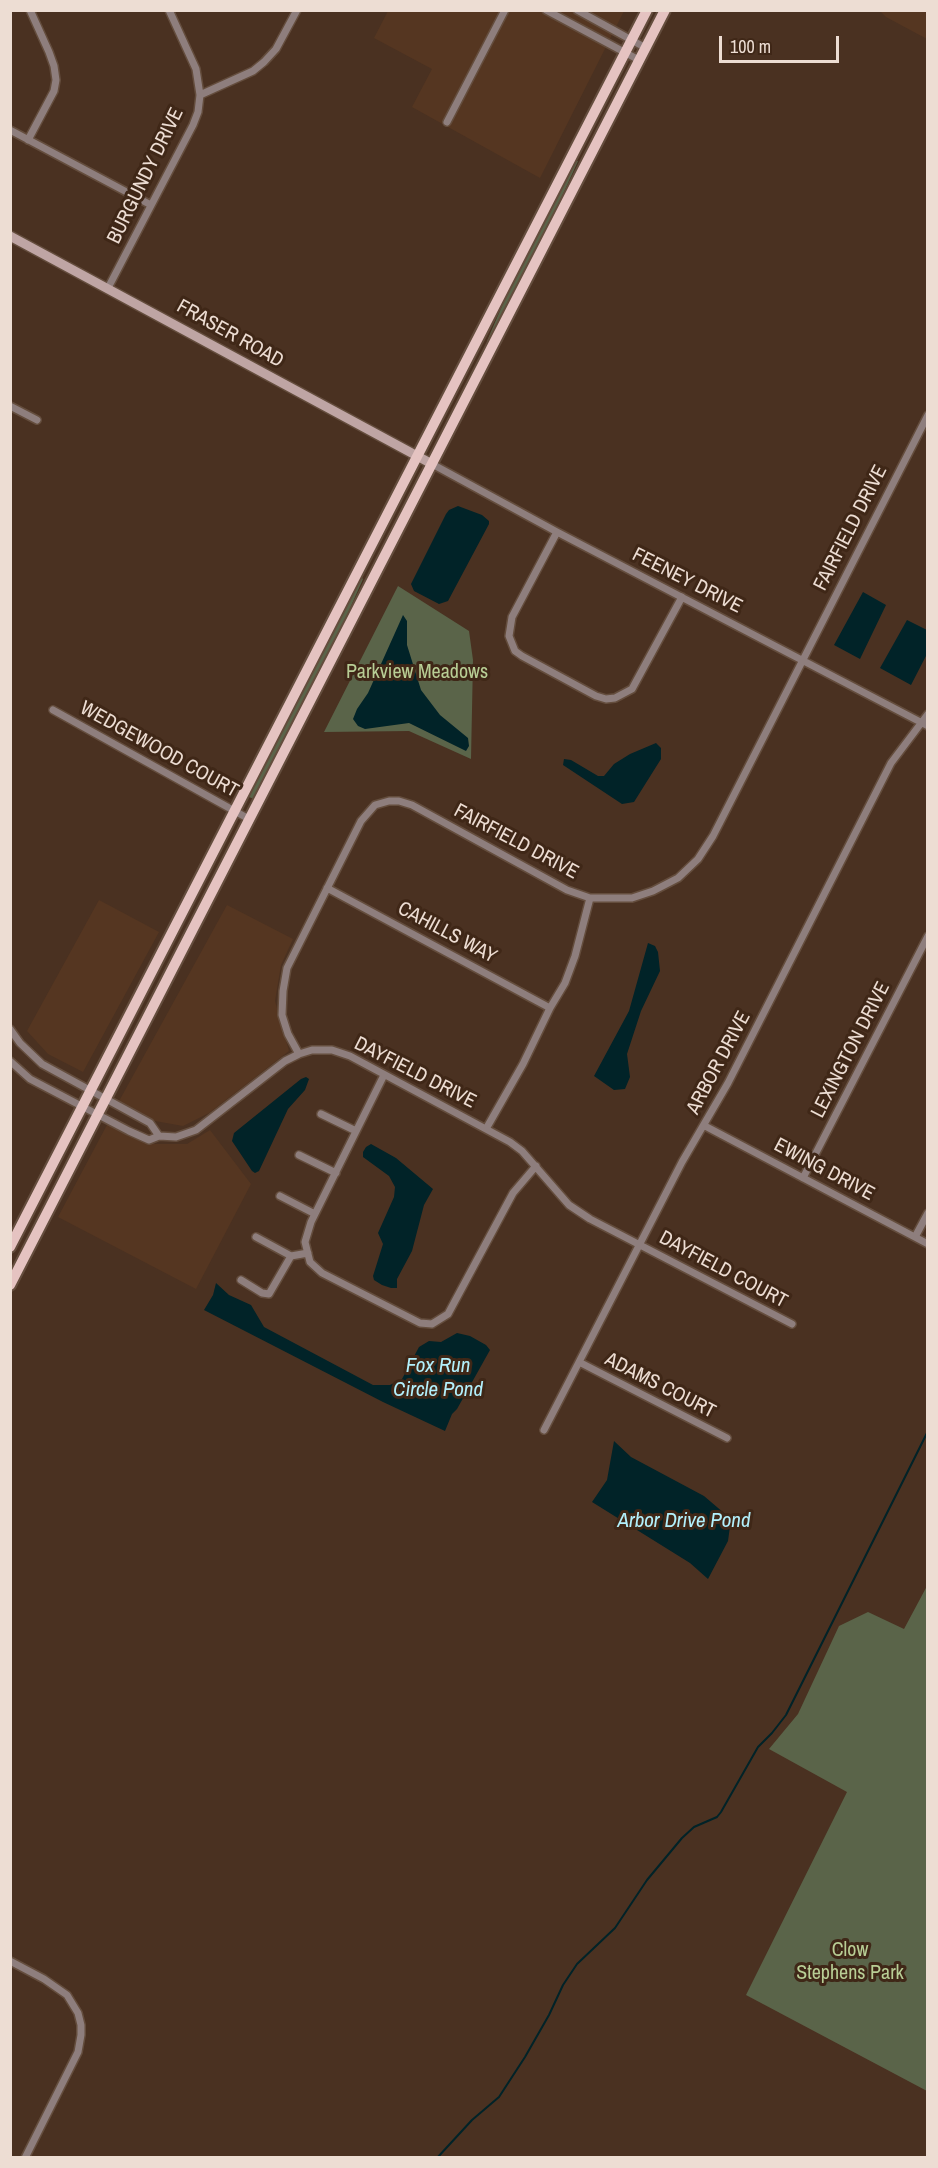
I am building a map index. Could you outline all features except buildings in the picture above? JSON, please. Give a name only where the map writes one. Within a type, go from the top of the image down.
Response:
[{"type":"main road","points":[[10,1247],[647,10]]},
{"type":"main road","points":[[10,1285],[665,10]]},
{"type":"street","points":[[28,140],[54,91],[56,80],[49,52],[30,10]]},
{"type":"street","name":"BURGUNDY DRIVE","points":[[108,288],[193,125],[200,95],[196,69],[169,10]]},
{"type":"street","points":[[200,95],[254,71],[276,49],[297,10]]},
{"type":"street","points":[[447,122],[505,10]]},
{"type":"street","points":[[546,10],[639,60]]},
{"type":"street","points":[[577,10],[646,48]]},
{"type":"street","points":[[10,130],[151,205]]},
{"type":"street","name":"FRASER ROAD","points":[[10,236],[432,464]]},
{"type":"street","points":[[10,406],[37,420]]},
{"type":"street","name":"FAIRFIELD DRIVE","points":[[298,1054],[282,1015],[287,968],[366,814],[375,805],[395,801],[412,805],[567,890],[590,898],[632,898],[653,891],[678,878],[698,859],[713,836],[927,415]]},
{"type":"street","name":"FEENEY DRIVE","points":[[432,464],[925,725]]},
{"type":"street","points":[[557,532],[512,617],[509,636],[515,651],[522,656],[596,696],[606,699],[615,698],[632,689],[682,597]]},
{"type":"street","name":"WEDGEWOOD COURT","points":[[53,710],[249,819]]},
{"type":"street","name":"ARBOR DRIVE","points":[[544,1430],[682,1162],[734,1073],[891,763],[925,725],[927,714]]},
{"type":"street","name":"CAHILLS WAY","points":[[327,888],[550,1008]]},
{"type":"street","points":[[486,1129],[565,983],[575,956],[590,898]]},
{"type":"street","name":"LEXINGTON DRIVE","points":[[803,1178],[927,936]]},
{"type":"street","points":[[10,1029],[20,1043],[42,1064],[150,1123],[159,1136]]},
{"type":"street","name":"DAYFIELD DRIVE","points":[[10,1061],[30,1079],[149,1140],[159,1136],[176,1137],[196,1130],[285,1061],[312,1050],[332,1050],[350,1056],[510,1142],[522,1151],[569,1205],[590,1219],[639,1244]]},
{"type":"street","points":[[384,1075],[315,1214],[305,1242],[310,1262],[322,1273],[420,1323],[432,1324],[448,1314],[513,1193],[536,1166]]},
{"type":"street","points":[[321,1114],[356,1131]]},
{"type":"street","name":"EWING DRIVE","points":[[705,1126],[927,1244]]},
{"type":"street","points":[[299,1155],[336,1173]]},
{"type":"street","points":[[280,1196],[315,1214]]},
{"type":"street","points":[[915,1237],[927,1213]]},
{"type":"street","points":[[256,1237],[291,1256],[308,1253]]},
{"type":"street","name":"DAYFIELD COURT","points":[[639,1244],[792,1324]]},
{"type":"street","points":[[241,1280],[262,1293],[269,1294],[291,1256]]},
{"type":"street","name":"ADAMS COURT","points":[[579,1362],[727,1438]]},
{"type":"street","points":[[10,1961],[53,1984],[67,1995],[78,2013],[81,2025],[78,2052],[25,2157]]},
{"type":"shaded area","points":[[388,11],[624,11],[540,178],[412,107],[432,69],[374,38]]},
{"type":"shaded area","points":[[880,11],[927,11],[927,39],[886,17]]},
{"type":"shaded area","points":[[99,900],[159,932],[83,1072],[48,1054],[27,1031]]},
{"type":"shaded area","points":[[227,905],[293,939],[281,965],[275,1001],[289,1051],[209,1113],[183,1126],[155,1121],[118,1103]]},
{"type":"shaded area","points":[[108,1123],[148,1144],[187,1144],[210,1130],[251,1184],[196,1289],[58,1217]]},
{"type":"green space","points":[[578,161],[559,203],[487,341],[505,299]]},
{"type":"green space","points":[[361,577],[363,579],[344,622],[254,799],[249,797]]},
{"type":"green space","name":"Parkview Meadows","points":[[398,586],[469,631],[473,660],[471,759],[409,731],[324,732]]},
{"type":"green space","name":"Clow Stephens Park","points":[[927,1586],[928,2091],[746,1995],[847,1792],[769,1749],[798,1714],[839,1626],[868,1612],[904,1629]]},
{"type":"water","points":[[458,506],[482,515],[489,521],[489,524],[448,601],[439,604],[414,591],[411,584],[446,514]]},
{"type":"water","points":[[863,592],[886,605],[860,659],[834,645]]},
{"type":"water","points":[[403,615],[407,621],[407,645],[421,690],[440,715],[468,738],[469,746],[466,751],[409,723],[365,729],[358,726],[353,719],[368,693]]},
{"type":"water","points":[[907,620],[927,630],[927,654],[911,685],[880,668]]},
{"type":"water","points":[[656,743],[661,748],[661,759],[634,802],[622,804],[563,765],[564,759],[571,760],[598,776],[604,776],[614,764]]},
{"type":"water","points":[[648,943],[655,946],[658,952],[660,971],[641,1011],[627,1054],[630,1077],[625,1089],[614,1090],[594,1076],[629,1011]]},
{"type":"water","points":[[306,1077],[309,1079],[305,1090],[288,1109],[259,1171],[255,1173],[232,1141],[234,1133]]},
{"type":"water","points":[[371,1144],[396,1158],[433,1189],[424,1205],[412,1251],[397,1279],[397,1288],[382,1285],[374,1280],[373,1276],[383,1244],[378,1233],[394,1197],[395,1187],[389,1176],[363,1157],[366,1147]]},
{"type":"water","name":"Fox Run Circle Pond","points":[[216,1283],[229,1295],[251,1305],[264,1327],[373,1385],[390,1385],[402,1379],[419,1347],[429,1341],[441,1342],[457,1333],[470,1336],[486,1345],[490,1350],[452,1414],[445,1431],[383,1402],[204,1310],[213,1295]]},
{"type":"water","name":"Arbor Drive Pond","points":[[614,1441],[631,1457],[704,1496],[731,1519],[728,1541],[708,1579],[690,1563],[592,1502],[607,1480]]},
{"type":"waterway","points":[[437,2158],[472,2120],[499,2097],[525,2057],[563,1985],[577,1964],[615,1928],[647,1880],[682,1838],[694,1827],[717,1817],[721,1812],[758,1747],[786,1715],[928,1431]]}]
